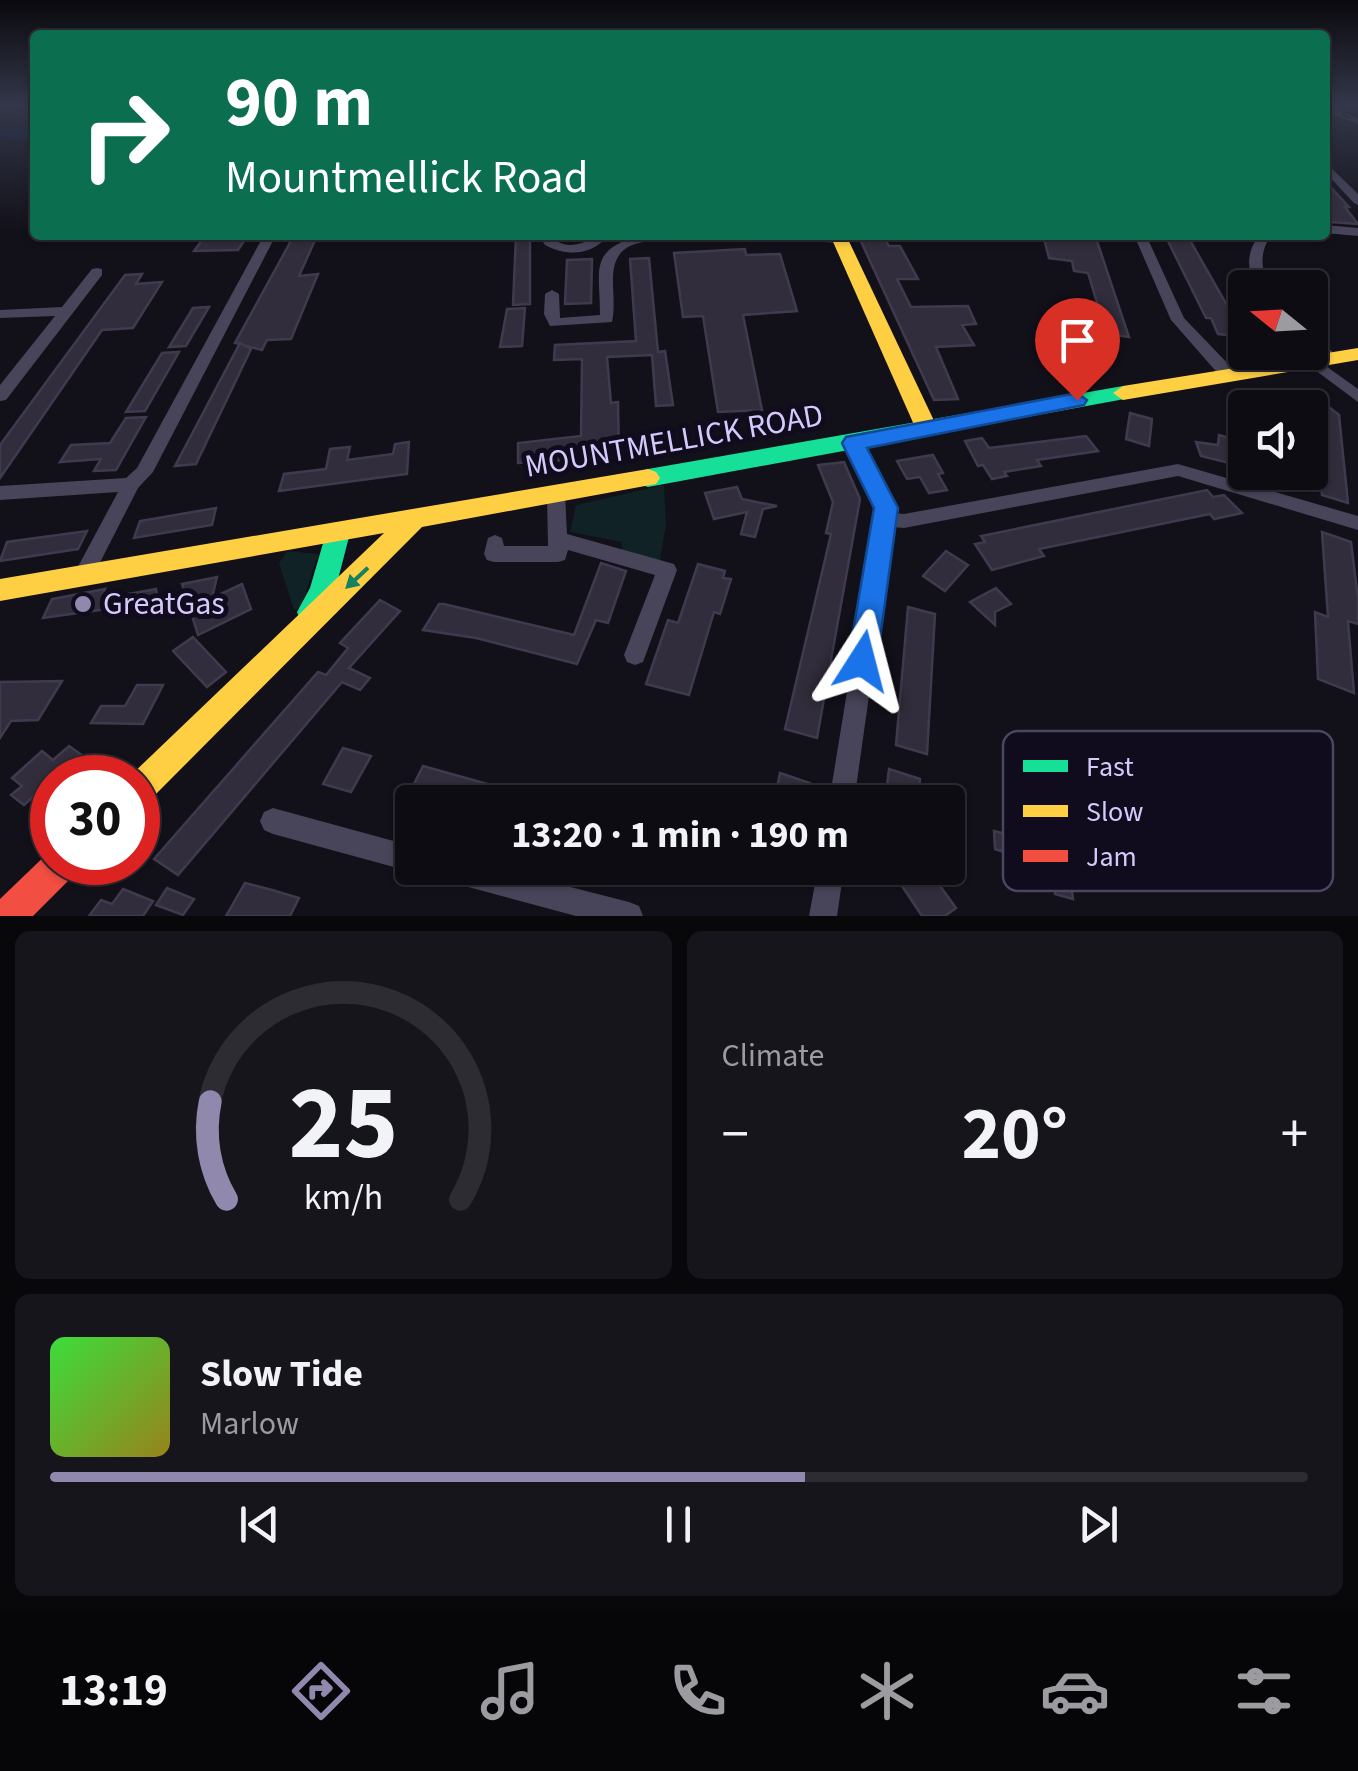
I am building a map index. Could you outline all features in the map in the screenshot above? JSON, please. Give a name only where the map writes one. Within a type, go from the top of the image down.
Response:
[{"type":"main road","points":[[840,240],[926,427]]},
{"type":"main road","name":"MOUNTMELLICK ROAD","points":[[1328,353],[1358,354]]},
{"type":"main road","name":"MOUNTMELLICK ROAD","points":[[0,590],[854,443],[1241,370]]},
{"type":"main road","points":[[160,768],[413,520]]},
{"type":"main road","points":[[297,634],[322,592],[338,533]]},
{"type":"main road","points":[[8,916],[40,885]]},
{"type":"street","points":[[1330,166],[1358,201]]},
{"type":"street","points":[[1330,230],[1358,232]]},
{"type":"street","points":[[82,576],[131,484],[144,472],[267,240]]},
{"type":"street","points":[[550,240],[559,248],[581,248],[591,240]]},
{"type":"street","points":[[598,240],[615,248]]},
{"type":"street","points":[[552,294],[550,314],[555,322],[606,319],[606,261],[615,248],[637,240]]},
{"type":"street","points":[[1142,240],[1178,320],[1227,373]]},
{"type":"street","points":[[1254,270],[1261,240]]},
{"type":"street","points":[[0,396],[98,272]]},
{"type":"street","points":[[0,314],[64,311]]},
{"type":"street","points":[[1328,364],[1358,397]]},
{"type":"street","points":[[843,785],[886,508],[854,443]]},
{"type":"street","points":[[884,519],[904,522],[1178,470],[1358,523]]},
{"type":"street","points":[[0,493],[131,484]]},
{"type":"street","points":[[495,543],[494,554],[558,554],[556,494]]},
{"type":"street","points":[[560,540],[667,570],[635,655]]},
{"type":"street","points":[[273,822],[395,854]]},
{"type":"street","points":[[511,885],[629,916]]},
{"type":"street","points":[[823,916],[828,885]]},
{"type":"shaded area","points":[[664,485],[666,524],[659,566],[621,555],[622,542],[570,532],[576,505]]},
{"type":"shaded area","points":[[287,551],[318,554],[301,608],[294,610],[279,563]]},
{"type":"building","points":[[1330,186],[1358,224],[1330,221]]},
{"type":"building","points":[[202,240],[245,240],[238,250],[194,251]]},
{"type":"building","points":[[291,240],[315,240],[299,276],[318,274],[291,339],[267,340],[262,350],[235,343]]},
{"type":"building","points":[[516,240],[530,240],[530,304],[513,305]]},
{"type":"building","points":[[860,240],[886,240],[889,246],[900,246],[918,279],[897,279],[911,307],[968,306],[976,324],[962,325],[974,345],[936,347],[958,399],[934,400]]},
{"type":"building","points":[[1044,240],[1097,240],[1129,337],[1114,335],[1110,320],[1102,319],[1088,273],[1074,271],[1072,261],[1049,258]]},
{"type":"building","points":[[1167,240],[1190,240],[1228,307],[1228,335],[1218,334],[1211,318],[1206,318]]},
{"type":"building","points":[[745,249],[746,255],[780,254],[797,311],[743,315],[762,410],[718,412],[703,316],[683,317],[674,253]]},
{"type":"building","points":[[649,258],[658,352],[665,351],[673,405],[656,406],[652,355],[607,357],[611,403],[618,402],[619,457],[518,463],[518,443],[581,436],[582,359],[554,360],[555,345],[636,341],[630,259]]},
{"type":"building","points":[[592,259],[591,303],[565,304],[567,260]]},
{"type":"building","points":[[142,274],[136,284],[162,282],[133,328],[102,330],[0,478],[0,445],[125,275]]},
{"type":"building","points":[[209,307],[186,346],[169,347],[193,308]]},
{"type":"building","points":[[525,308],[522,346],[500,347],[507,309]]},
{"type":"building","points":[[240,343],[251,349],[196,464],[175,466]]},
{"type":"building","points":[[179,352],[145,411],[126,412],[162,353]]},
{"type":"building","points":[[1328,406],[1339,415],[1348,503],[1322,495],[1321,490],[1328,490]]},
{"type":"building","points":[[1130,413],[1152,419],[1149,446],[1126,439]]},
{"type":"building","points":[[146,417],[116,470],[94,471],[101,459],[60,462],[71,445],[110,443],[126,418]]},
{"type":"building","points":[[1219,435],[1228,438],[1228,463],[1201,456],[1196,442],[1218,445]]},
{"type":"building","points":[[1086,436],[1098,451],[1037,460],[1041,466],[1004,472],[1007,476],[992,479],[983,465],[978,466],[965,441],[982,438],[989,448]]},
{"type":"building","points":[[409,442],[407,474],[279,491],[284,474],[326,469],[330,449],[350,447],[347,460],[393,454],[395,444]]},
{"type":"building","points":[[933,455],[947,490],[929,493],[920,477],[907,479],[897,461]]},
{"type":"building","points":[[844,462],[860,499],[817,738],[785,729],[831,534],[826,533],[833,502],[818,465]]},
{"type":"building","points":[[737,487],[742,499],[777,506],[763,509],[755,537],[741,534],[747,512],[714,519],[705,493]]},
{"type":"building","points":[[1207,490],[1213,497],[1224,495],[1242,513],[1214,519],[1210,514],[1039,549],[1044,556],[992,570],[975,544],[985,542],[981,536]]},
{"type":"building","points":[[216,508],[212,525],[134,538],[140,521]]},
{"type":"building","points":[[87,531],[78,549],[0,561],[7,542]]},
{"type":"building","points":[[1322,532],[1351,542],[1358,599],[1358,624],[1348,621],[1354,693],[1318,679],[1315,612],[1328,617]]},
{"type":"building","points":[[946,551],[968,565],[945,591],[923,576]]},
{"type":"building","points":[[601,563],[626,571],[608,623],[596,620],[577,664],[476,638],[423,630],[439,604],[444,604],[574,635]]},
{"type":"building","points":[[698,564],[725,571],[723,578],[731,579],[720,614],[714,612],[689,695],[646,684],[668,620],[678,623]]},
{"type":"building","points":[[217,577],[212,598],[242,584],[251,609],[198,635],[182,584]]},
{"type":"building","points":[[996,588],[1011,604],[995,612],[995,625],[970,602]]},
{"type":"building","name":"GreatGas","points":[[105,589],[101,599],[156,589],[158,602],[43,618],[52,599]]},
{"type":"building","points":[[380,600],[400,611],[349,668],[370,678],[360,690],[342,682],[178,875],[160,863],[160,852],[318,672],[326,675],[348,648],[340,643]]},
{"type":"building","points":[[908,607],[935,614],[927,754],[896,745]]},
{"type":"building","points":[[193,637],[226,672],[207,687],[173,651]]},
{"type":"building","points":[[62,681],[38,720],[11,721],[0,738],[0,682]]},
{"type":"building","points":[[137,685],[163,685],[143,724],[91,723],[101,706],[125,706]]},
{"type":"building","points":[[69,746],[82,755],[59,755]]},
{"type":"building","points":[[343,748],[371,756],[351,792],[323,784]]},
{"type":"building","points":[[30,762],[30,800],[24,805],[11,795],[22,786],[12,778]]},
{"type":"building","points":[[423,766],[491,785],[414,785]]},
{"type":"building","points":[[889,769],[920,779],[919,785],[887,785]]},
{"type":"building","points":[[780,773],[810,783],[810,785],[778,785]]},
{"type":"building","points":[[994,831],[1003,833],[1003,852],[995,849]]},
{"type":"building","points":[[245,883],[299,898],[290,916],[226,916]]},
{"type":"building","points":[[901,885],[939,885],[956,908],[945,916],[922,916]]},
{"type":"building","points":[[167,888],[194,899],[183,915],[156,905]]},
{"type":"building","points":[[123,889],[153,901],[143,916],[89,916],[101,900],[112,904]]},
{"type":"building","points":[[1072,891],[1073,899],[1055,894]]},
{"type":"traffic: fast","points":[[648,478],[1123,393]]},
{"type":"traffic: fast","points":[[310,612],[322,591],[338,533]]},
{"type":"traffic: slow","points":[[840,240],[926,427]]},
{"type":"traffic: slow","points":[[1123,393],[1358,354]]},
{"type":"traffic: slow","points":[[0,590],[648,478]]},
{"type":"traffic: slow","points":[[160,768],[413,520]]},
{"type":"traffic: jam","points":[[8,916],[40,885]]},
{"type":"place","name":"GreatGas","points":[[83,604]]},
{"type":"route","points":[[862,661],[886,508],[854,443],[1077,400]]}]
